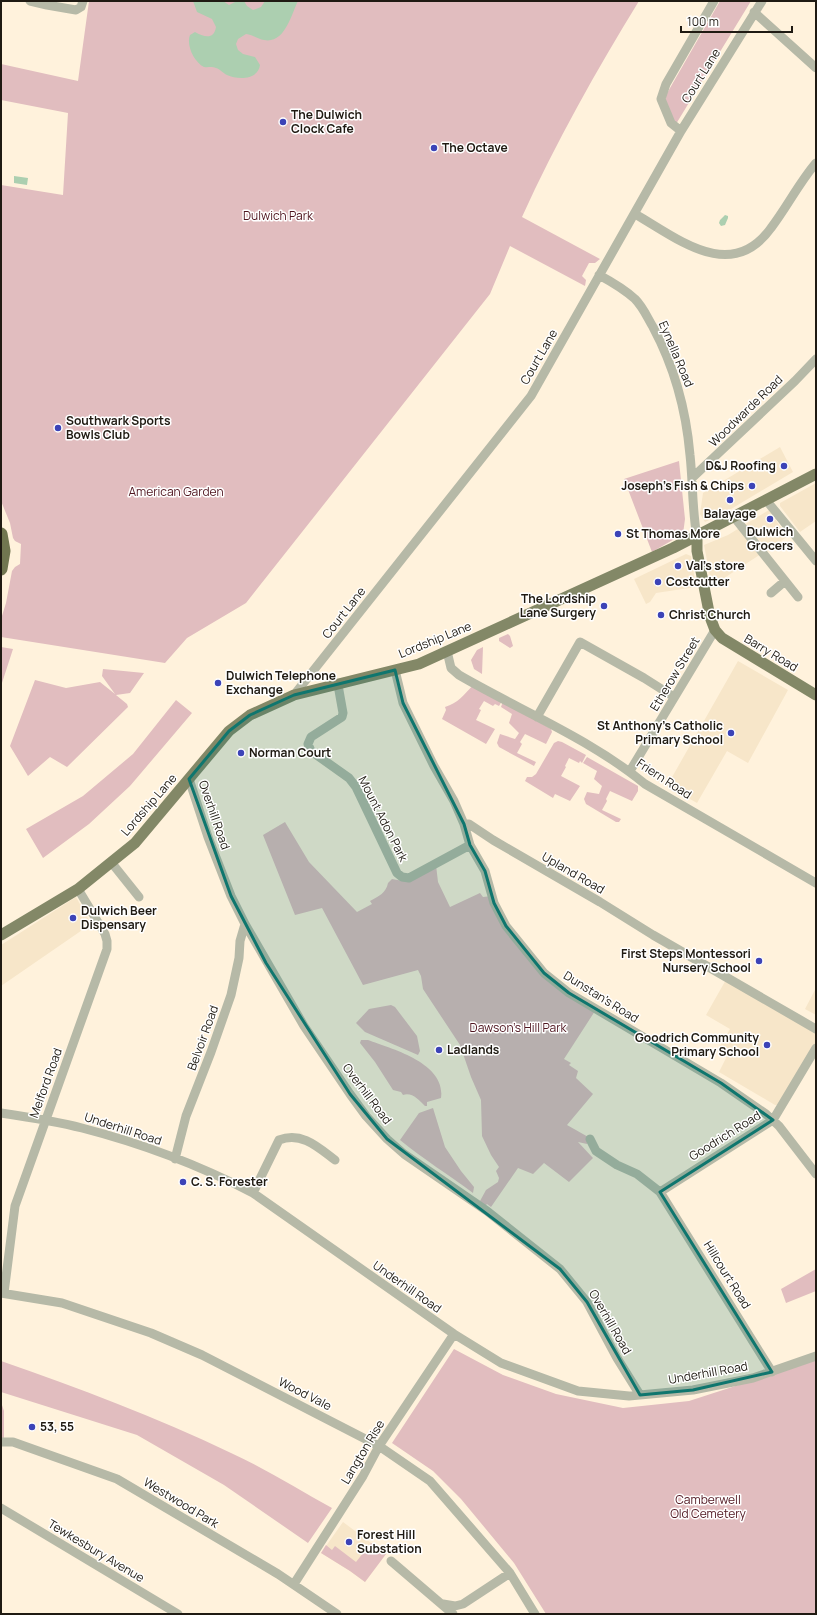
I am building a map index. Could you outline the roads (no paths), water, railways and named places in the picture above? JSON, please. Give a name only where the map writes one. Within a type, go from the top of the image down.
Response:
[{"type":"highway","points":[[1,534],[4,551],[1,569]]},
{"type":"main road","name":"Lordship Lane","points":[[1,935],[78,889],[135,843],[232,729],[250,716],[294,695],[419,664],[697,537],[816,474]]},
{"type":"main road","points":[[697,537],[697,551],[707,604],[715,630]]},
{"type":"main road","name":"Barry Road","points":[[715,630],[722,638],[816,695]]},
{"type":"street","points":[[30,1],[48,3],[76,10],[81,7],[83,1]]},
{"type":"street","points":[[681,131],[671,123],[661,99],[666,84],[714,1]]},
{"type":"street","name":"Court Lane","points":[[294,695],[531,396],[681,131],[762,1]]},
{"type":"street","points":[[754,12],[816,68]]},
{"type":"street","points":[[634,214],[698,250],[719,255],[737,254],[750,248],[765,236],[798,186],[816,163]]},
{"type":"street","name":"Eynella Road","points":[[600,275],[619,286],[635,299],[645,314],[666,354],[676,381],[683,405],[692,478],[694,519],[697,537]]},
{"type":"street","name":"Woodwarde Road","points":[[692,478],[795,381],[816,359]]},
{"type":"street","points":[[766,500],[816,561]]},
{"type":"street","points":[[734,517],[798,598]]},
{"type":"street","points":[[771,593],[785,581]]},
{"type":"street","name":"Etherow Street","points":[[630,771],[715,630]]},
{"type":"street","points":[[537,717],[580,642],[644,678],[674,697]]},
{"type":"street","name":"Friern Road","points":[[447,651],[452,668],[459,675],[573,736],[630,771],[645,784],[816,883]]},
{"type":"street","points":[[395,670],[403,703],[434,766],[454,801],[464,824]]},
{"type":"street","name":"Mount Adon Park","points":[[338,685],[343,713],[342,718],[311,737],[308,744],[311,751],[349,778],[356,788],[398,873],[402,877],[409,878],[470,845]]},
{"type":"street","name":"Overhill Road","points":[[189,779],[231,896],[245,924],[304,1026],[366,1116],[387,1139],[404,1154],[487,1211],[560,1269],[587,1302],[617,1358],[640,1395]]},
{"type":"street","name":"Dunstan's Road","points":[[464,824],[470,845],[485,871],[494,903],[506,926],[544,973],[569,993],[722,1083],[773,1120],[816,1174]]},
{"type":"street","name":"Upland Road","points":[[464,824],[470,824],[493,840],[600,902],[653,935],[816,1029]]},
{"type":"street","points":[[111,862],[139,897]]},
{"type":"street","name":"Melford Road","points":[[3,1293],[14,1206],[107,949],[105,934],[78,889]]},
{"type":"street","name":"Belvoir Road","points":[[175,1159],[186,1116],[231,995],[239,958],[240,941],[245,924]]},
{"type":"street","name":"Goodrich Road","points":[[660,1192],[773,1120],[816,1048]]},
{"type":"street","name":"Underhill Road","points":[[1,1113],[45,1120],[129,1141],[236,1185],[252,1193],[454,1334],[501,1363],[578,1391],[629,1396],[693,1390],[753,1378],[816,1356]]},
{"type":"street","points":[[252,1193],[280,1140],[288,1137],[298,1137],[312,1143],[335,1160]]},
{"type":"street","points":[[590,1139],[596,1151],[617,1165],[637,1174],[660,1192]]},
{"type":"street","name":"Hillcourt Road","points":[[660,1192],[772,1372]]},
{"type":"street","name":"Wood Vale","points":[[3,1293],[62,1303],[151,1333],[202,1355],[379,1446],[430,1481],[510,1574],[535,1614]]},
{"type":"street","name":"Langton Rise","points":[[294,1584],[363,1476],[379,1446],[454,1334]]},
{"type":"street","name":"Westwood Park","points":[[1,1442],[13,1442],[117,1480],[294,1584],[337,1614]]},
{"type":"street","name":"Tewkesbury Avenue","points":[[1,1508],[178,1614]]},
{"type":"street","points":[[391,1561],[453,1614]]},
{"type":"street","points":[[443,1604],[455,1606],[463,1604],[510,1574]]},
{"type":"place","name":"The Dulwich Clock Cafe","points":[[283,122]]},
{"type":"place","name":"The Octave","points":[[434,148]]},
{"type":"place","name":"Southwark Sports Bowls Club","points":[[58,428]]},
{"type":"place","name":"D&J Roofing","points":[[784,466]]},
{"type":"place","name":"Joseph's Fish & Chips","points":[[752,486]]},
{"type":"place","name":"Balayage","points":[[730,500]]},
{"type":"place","name":"Dulwich Grocers","points":[[770,519]]},
{"type":"place","name":"St Thomas More","points":[[618,534]]},
{"type":"place","name":"Val's store","points":[[678,566]]},
{"type":"place","name":"Costcutter","points":[[658,582]]},
{"type":"place","name":"The Lordship Lane Surgery","points":[[604,606]]},
{"type":"place","name":"Christ Church","points":[[661,615]]},
{"type":"place","name":"Dulwich Telephone Exchange","points":[[218,683]]},
{"type":"place","name":"St Anthony's Catholic Primary School","points":[[731,733]]},
{"type":"place","name":"Norman Court","points":[[241,753]]},
{"type":"place","name":"Dulwich Beer Dispensary","points":[[73,918]]},
{"type":"place","name":"First Steps Montessori Nursery School","points":[[759,961]]},
{"type":"place","name":"Goodrich Community Primary School","points":[[767,1045]]},
{"type":"place","name":"Ladlands","points":[[439,1050]]},
{"type":"place","name":"C. S. Forester","points":[[183,1182]]},
{"type":"place","name":"53, 55","points":[[32,1427]]},
{"type":"place","name":"Forest Hill Substation","points":[[349,1542]]},
{"type":"park label","name":"Dulwich Park","points":[[278,216]]},
{"type":"park label","name":"American Garden","points":[[176,492]]},
{"type":"park label","name":"Dawson's Hill Park","points":[[518,1028]]},
{"type":"park label","name":"Camberwell Old Cemetery","points":[[708,1507]]}]
